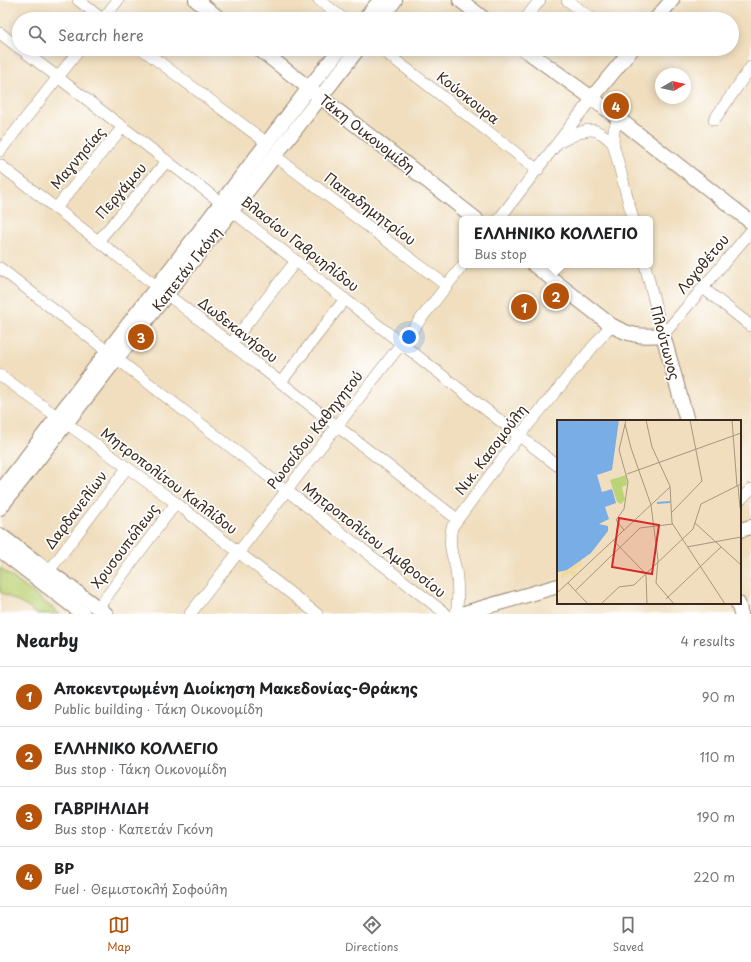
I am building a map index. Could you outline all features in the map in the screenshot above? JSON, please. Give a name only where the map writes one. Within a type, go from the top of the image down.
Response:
[{"type":"main road","points":[[196,0],[211,12]]},
{"type":"main road","points":[[371,12],[380,0]]},
{"type":"main road","points":[[386,12],[395,0]]},
{"type":"main road","points":[[460,0],[475,12]]},
{"type":"main road","points":[[662,12],[672,0]]},
{"type":"main road","name":"Τάκη Οικονομίδη","points":[[268,56],[472,216]]},
{"type":"main road","name":"Καπετάν Γκόνη","points":[[227,207],[267,143],[334,56]]},
{"type":"main road","name":"Καπετάν Γκόνη","points":[[0,492],[61,420],[227,207],[275,156],[352,56]]},
{"type":"main road","points":[[534,56],[592,98],[751,222]]},
{"type":"main road","points":[[592,98],[626,56]]},
{"type":"main road","points":[[538,268],[611,325],[623,332],[643,336],[663,335]]},
{"type":"main road","name":"Πλούτωνος","points":[[663,335],[687,420]]},
{"type":"main road","name":"Καπετάν Γκόνη","points":[[0,508],[61,420]]},
{"type":"main road","points":[[741,530],[751,527]]},
{"type":"main road","points":[[0,535],[102,611]]},
{"type":"main road","points":[[0,550],[83,614]]},
{"type":"main road","points":[[461,614],[557,586]]},
{"type":"main road","points":[[738,604],[741,614]]},
{"type":"street","points":[[78,0],[94,12]]},
{"type":"street","points":[[109,12],[118,0]]},
{"type":"street","points":[[319,0],[335,12]]},
{"type":"street","points":[[531,12],[540,0]]},
{"type":"street","points":[[567,0],[583,12]]},
{"type":"street","name":"Βλασίου Γαβριηλίδου","points":[[0,33],[12,42]]},
{"type":"street","name":"Βλασίου Γαβριηλίδου","points":[[30,56],[57,78],[124,127],[557,465]]},
{"type":"street","points":[[0,151],[74,56]]},
{"type":"street","points":[[151,56],[267,143]]},
{"type":"street","name":"Κούσκουρα","points":[[390,56],[538,170]]},
{"type":"street","points":[[714,120],[751,67]]},
{"type":"street","points":[[501,216],[592,98]]},
{"type":"street","points":[[618,119],[614,130],[613,143],[632,216]]},
{"type":"street","name":"Μαγνησίας","points":[[56,208],[124,127]]},
{"type":"street","points":[[559,142],[581,132],[596,130],[604,134],[613,143]]},
{"type":"street","name":"Παπαδημητρίου","points":[[275,156],[447,286]]},
{"type":"street","name":"Περγάμου","points":[[98,241],[167,161]]},
{"type":"street","name":"Δωδεκανήσου","points":[[0,166],[457,519]]},
{"type":"street","name":"Λογοθέτου","points":[[663,335],[751,230]]},
{"type":"street","points":[[231,344],[296,261]]},
{"type":"street","name":"Μητροπολίτου Αμβροσίου","points":[[0,268],[446,614]]},
{"type":"street","name":"Ρωσσίδου Καθηγητού","points":[[190,614],[461,268]]},
{"type":"street","name":"Πλούτωνος","points":[[646,268],[663,335]]},
{"type":"street","points":[[703,288],[751,326]]},
{"type":"street","points":[[281,382],[345,299]]},
{"type":"street","name":"Νικ. Κασομούλη","points":[[456,614],[458,590],[456,570],[450,551],[452,527],[519,436],[611,325]]},
{"type":"street","name":"Μητροπολίτου Καλλίδου","points":[[0,375],[176,502],[317,614]]},
{"type":"street","name":"Δαρδανελίων","points":[[49,571],[127,468]]},
{"type":"street","name":"Χρυσουπόλεως","points":[[102,611],[176,502]]},
{"type":"green space","points":[[0,568],[60,614],[36,614],[29,608],[0,592]]},
{"type":"place","name":"BP","points":[[616,106]]},
{"type":"place","name":"ΕΛΛΗΝΙΚΟ ΚΟΛΛΕΓΙΟ","points":[[556,296]]},
{"type":"place","name":"Αποκεντρωμένη Διοίκηση Μακεδονίας-Θράκης","points":[[524,307]]},
{"type":"place","name":"ΓΑΒΡΙΗΛΙΔΗ","points":[[141,337]]}]
